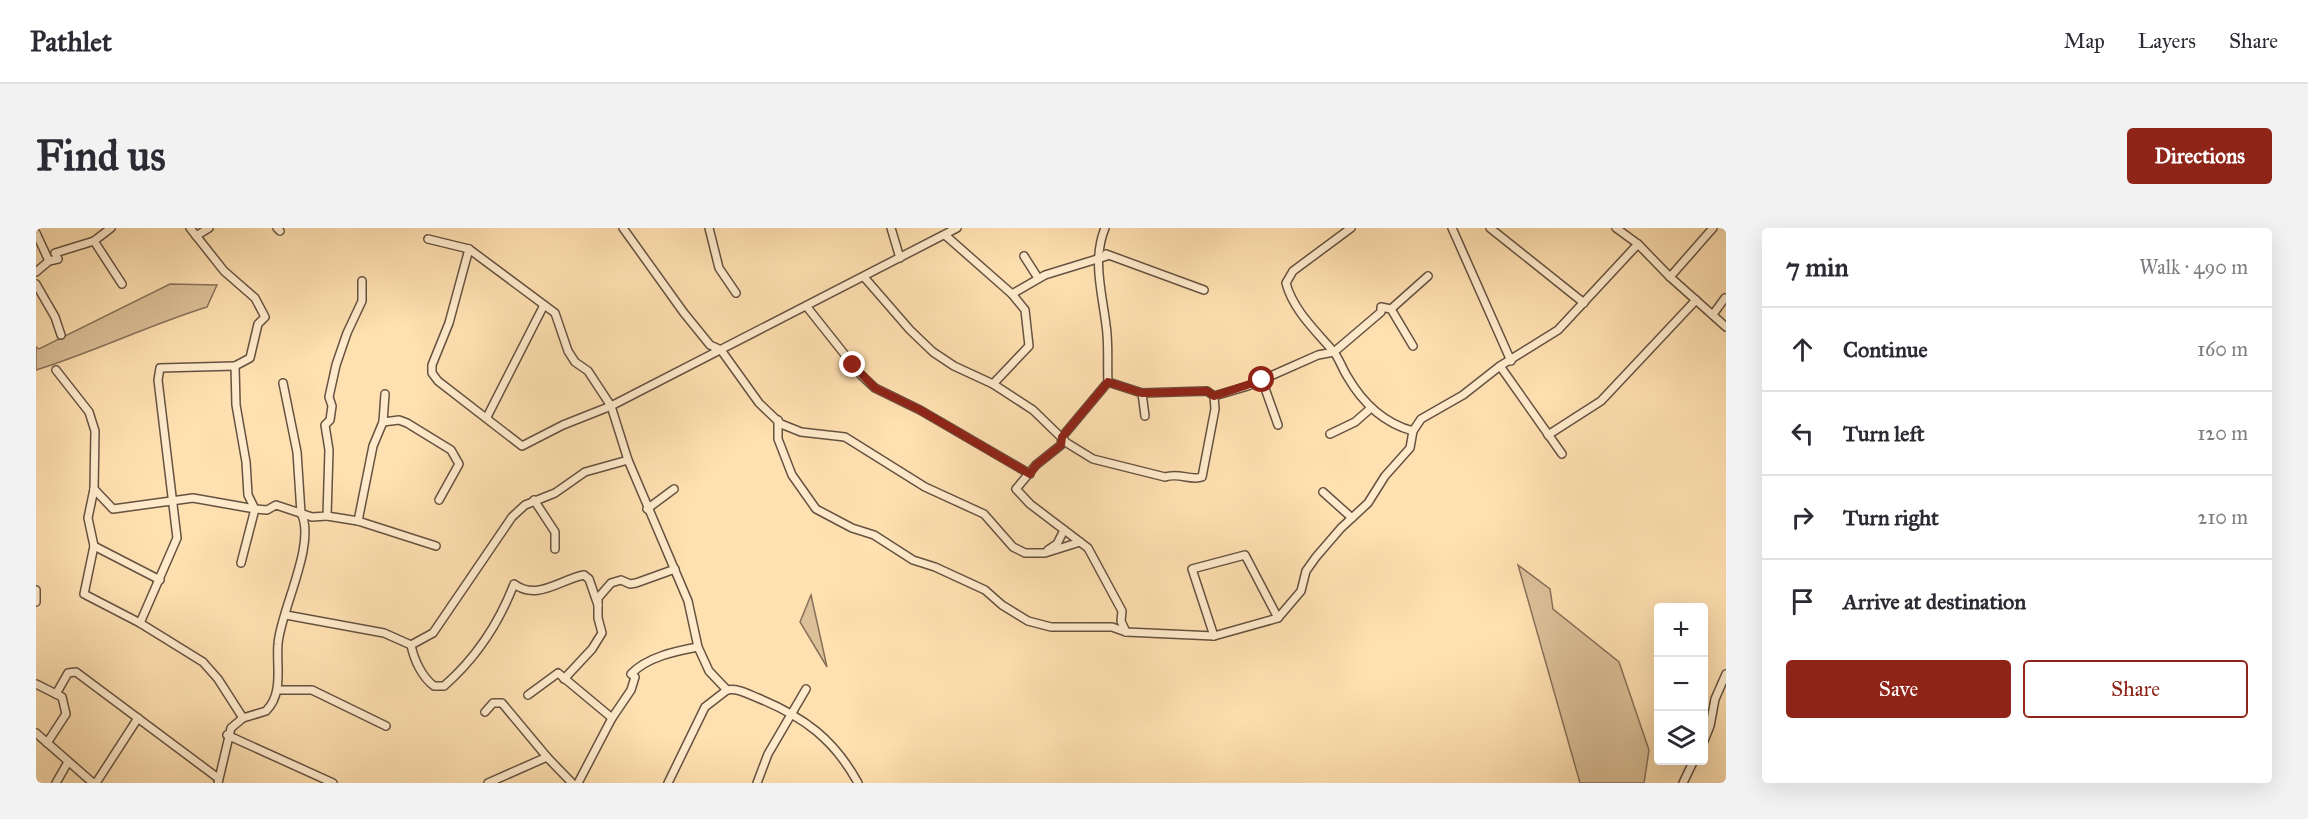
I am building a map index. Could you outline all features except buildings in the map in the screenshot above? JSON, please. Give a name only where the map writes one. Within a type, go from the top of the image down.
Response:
[{"type":"street","points":[[36,272],[49,261],[58,259],[55,253],[94,241],[111,228]]},
{"type":"street","points":[[140,623],[177,538],[158,380],[160,368],[235,366],[250,358],[258,324],[265,317],[255,298],[224,271],[190,228]]},
{"type":"street","points":[[196,236],[208,228]]},
{"type":"street","points":[[623,228],[684,313],[710,345],[721,350],[759,404],[780,424],[801,432],[845,437],[925,487],[984,514],[1013,547],[1025,553],[1044,553],[1080,542]]},
{"type":"street","points":[[709,228],[719,268],[736,293]]},
{"type":"street","points":[[891,228],[900,258]]},
{"type":"street","points":[[469,249],[449,323],[432,365],[432,373],[438,381],[487,417],[517,443],[525,446],[563,425],[611,406],[957,228]]},
{"type":"street","points":[[1105,228],[1098,246],[1098,257],[1103,313],[1107,326],[1108,382],[1062,437],[1061,445],[1036,465],[1017,487],[1016,492],[1090,550],[1122,611],[1121,621],[1126,632]]},
{"type":"street","points":[[1351,228],[1293,271],[1286,283],[1288,292],[1311,327],[1334,352],[1353,386],[1371,408],[1398,427],[1413,430]]},
{"type":"street","points":[[1452,228],[1511,361]]},
{"type":"street","points":[[1490,228],[1584,303]]},
{"type":"street","points":[[1616,228],[1638,244],[1670,278],[1714,313],[1726,327]]},
{"type":"street","points":[[1670,278],[1713,228]]},
{"type":"street","points":[[36,233],[49,261]]},
{"type":"street","points":[[945,235],[1012,294],[1025,310],[1029,346],[993,384]]},
{"type":"street","points":[[428,239],[469,249],[555,314],[568,351],[575,362],[588,371],[611,406],[647,509],[688,601],[698,647],[709,671],[727,690]]},
{"type":"street","points":[[94,241],[122,284]]},
{"type":"street","points":[[778,420],[778,439],[792,475],[816,509],[852,528],[874,535],[913,560],[935,567],[985,590],[1002,605],[1028,621],[1051,627],[1112,627],[1126,632],[1214,636],[1278,618],[1301,591],[1306,571],[1311,564],[1368,503],[1385,476],[1410,448],[1413,430],[1421,419],[1463,395],[1500,366],[1558,330],[1638,244]]},
{"type":"street","points":[[1098,246],[1107,256]]},
{"type":"street","points":[[1024,256],[1038,278]]},
{"type":"street","points":[[1012,294],[1038,278],[1107,256],[1204,290]]},
{"type":"street","points":[[1214,396],[1334,352],[1381,312],[1382,308],[1391,309],[1428,276]]},
{"type":"street","points":[[864,277],[910,330],[933,352],[954,366],[993,384],[1033,410],[1062,437],[1093,459],[1165,477],[1176,474],[1195,479],[1202,477],[1215,409],[1214,396]]},
{"type":"street","points":[[327,516],[329,450],[325,426],[330,420],[332,406],[330,397],[336,365],[350,324],[362,302],[362,281]]},
{"type":"street","points":[[36,284],[55,317],[61,335]]},
{"type":"street","points":[[1714,313],[1725,298]]},
{"type":"street","points":[[1548,435],[1601,400],[1696,300]]},
{"type":"street","points":[[487,417],[544,305]]},
{"type":"street","points":[[807,307],[861,375],[875,388],[920,410],[1030,474]]},
{"type":"street","points":[[1391,309],[1413,346]]},
{"type":"street","points":[[235,366],[236,405],[246,462],[248,495],[255,509],[241,564]]},
{"type":"street","points":[[1500,366],[1562,454]]},
{"type":"street","points":[[56,370],[89,412],[95,431],[94,489],[88,518],[94,546],[84,594],[140,623],[202,662],[218,679],[243,718]]},
{"type":"street","points":[[1262,380],[1278,425]]},
{"type":"street","points":[[1108,382],[1142,393],[1207,391],[1214,396]]},
{"type":"street","points":[[56,694],[68,673],[73,671],[138,718],[218,781],[227,735],[234,723],[266,711],[277,690],[278,642],[302,554],[304,523],[301,513],[297,452],[283,383]]},
{"type":"street","points":[[1142,393],[1145,416]]},
{"type":"street","points":[[358,521],[373,446],[383,422],[385,394]]},
{"type":"street","points":[[1330,434],[1355,422],[1371,408]]},
{"type":"street","points":[[383,422],[399,420],[407,423],[452,450],[457,456],[459,464],[439,500]]},
{"type":"street","points":[[411,645],[434,633],[513,517],[534,500],[555,493],[585,472],[628,460]]},
{"type":"street","points":[[94,489],[113,509],[172,503],[193,498],[255,509],[267,510],[276,505],[312,517],[327,516],[358,521],[436,546]]},
{"type":"street","points":[[647,509],[675,489]]},
{"type":"street","points":[[1323,492],[1352,518]]},
{"type":"street","points":[[534,500],[555,532],[555,549]]},
{"type":"street","points":[[1044,553],[1057,544],[1064,530]]},
{"type":"street","points":[[94,546],[159,580]]},
{"type":"street","points":[[1214,636],[1192,569],[1245,555],[1278,618]]},
{"type":"street","points":[[564,678],[592,649],[602,633],[598,618],[598,598],[616,580],[630,584],[675,569]]},
{"type":"street","points":[[411,645],[414,658],[426,679],[434,687],[444,686],[479,650],[499,617],[514,584],[525,591],[536,592],[584,575],[589,579],[598,605]]},
{"type":"street","points":[[36,590],[36,602]]},
{"type":"street","points":[[286,615],[384,633],[411,645]]},
{"type":"street","points":[[578,783],[612,717],[631,690],[635,677],[631,674],[636,669],[671,652],[698,647]]},
{"type":"street","points":[[528,695],[558,673],[612,717]]},
{"type":"street","points":[[1708,731],[1715,699],[1726,674]]},
{"type":"street","points":[[36,684],[62,697],[66,714],[47,743]]},
{"type":"street","points":[[668,783],[705,707],[727,690],[734,689],[792,713],[825,738],[858,783]]},
{"type":"street","points":[[757,783],[768,754],[806,689]]},
{"type":"street","points":[[277,690],[312,690],[386,726]]},
{"type":"street","points":[[485,712],[494,703],[502,704],[572,783]]},
{"type":"street","points":[[36,733],[95,783],[138,718]]},
{"type":"street","points":[[227,735],[333,783]]},
{"type":"street","points":[[488,783],[547,757]]},
{"type":"street","points":[[56,783],[68,762]]},
{"type":"street","points":[[1683,783],[1692,765]]},
{"type":"shaded area","points":[[170,284],[217,285],[207,307],[36,370],[36,347],[39,349]]},
{"type":"shaded area","points":[[1518,565],[1550,589],[1553,609],[1619,662],[1649,750],[1644,783],[1580,783]]},
{"type":"shaded area","points":[[811,595],[827,667],[800,622]]},
{"type":"route","points":[[853,365],[875,388],[920,410],[1030,474],[1036,465],[1061,445],[1062,437],[1108,382],[1142,393],[1207,391],[1214,396],[1262,380]]}]
